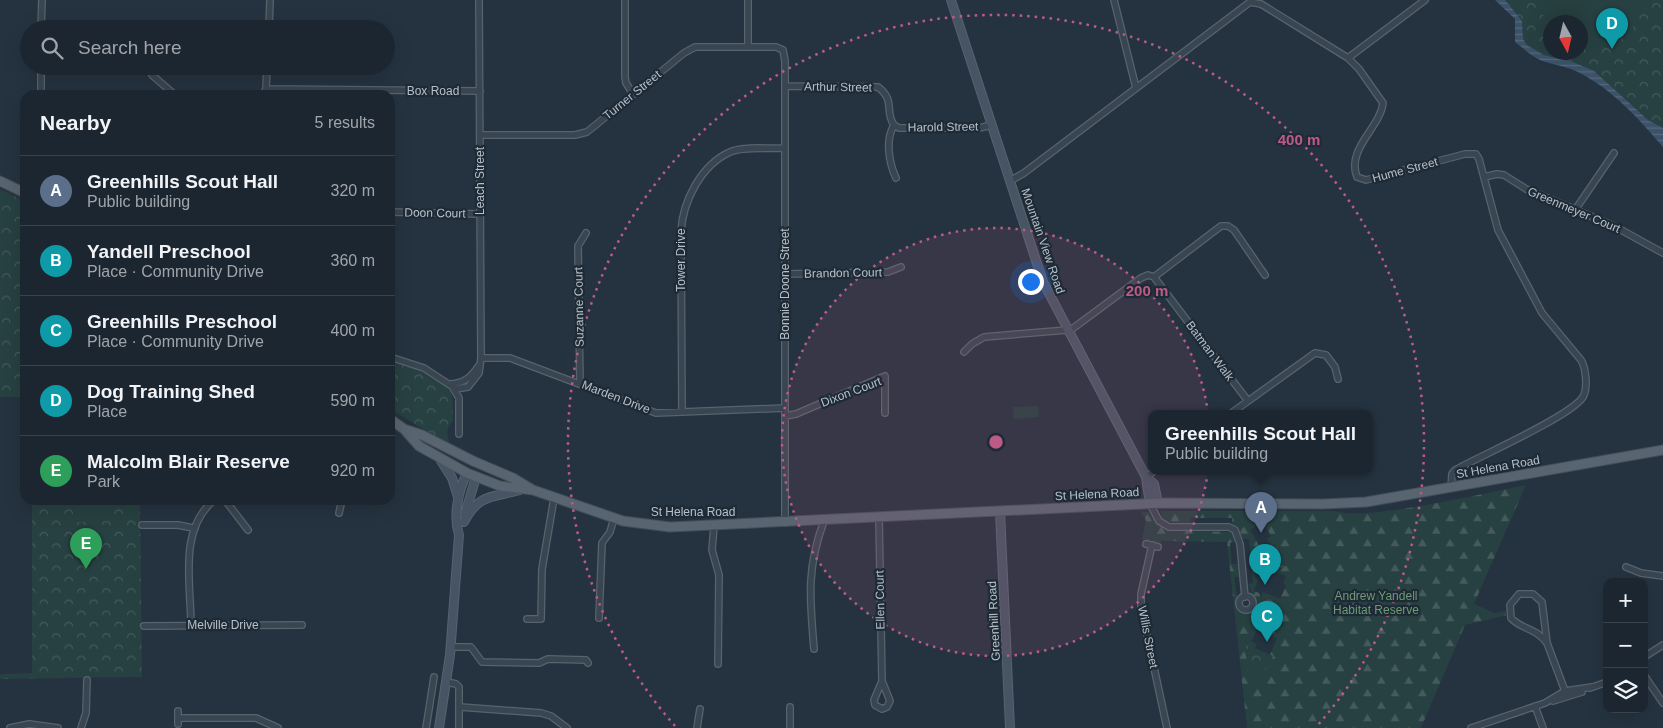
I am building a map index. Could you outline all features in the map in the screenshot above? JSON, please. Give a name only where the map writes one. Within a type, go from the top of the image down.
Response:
[{"type":"main road","points":[[0,182],[20,191]]},
{"type":"main road","points":[[395,423],[404,429]]},
{"type":"main road","name":"St Helena Road","points":[[404,429],[422,434],[482,465],[513,478],[533,490],[614,518],[651,526],[785,523],[1154,503],[1342,504],[1387,500],[1663,450]]},
{"type":"main road","name":"St Helena Road","points":[[404,429],[414,443],[476,478],[500,486],[520,490],[533,490]]},
{"type":"main road","points":[[467,473],[473,460]]},
{"type":"main road","points":[[476,478],[482,465]]},
{"type":"street","points":[[41,20],[42,0]]},
{"type":"street","points":[[269,20],[270,0]]},
{"type":"street","name":"Leach Street","points":[[479,0],[481,360]]},
{"type":"street","points":[[625,0],[625,77],[628,88],[633,94]]},
{"type":"street","points":[[748,0],[748,46]]},
{"type":"street","name":"Mountain View Road","points":[[951,0],[1043,282],[1067,331],[1148,472]]},
{"type":"street","points":[[1114,0],[1136,88]]},
{"type":"street","points":[[1348,58],[1425,0]]},
{"type":"street","name":"Hume Street","points":[[1010,181],[1024,173],[1253,2],[1261,4],[1348,58],[1359,69],[1383,103],[1356,157],[1355,171],[1358,179],[1366,180],[1470,153],[1478,156],[1498,230],[1542,313],[1582,362],[1585,390],[1581,400],[1551,420],[1455,470],[1452,474],[1451,488]]},
{"type":"street","name":"Turner Street","points":[[480,135],[581,134],[593,128],[692,48],[748,46],[780,48]]},
{"type":"street","name":"Bonnie Doone Street","points":[[780,48],[784,55],[785,86],[785,523]]},
{"type":"street","points":[[41,75],[41,90]]},
{"type":"street","points":[[152,75],[169,90]]},
{"type":"street","points":[[264,90],[266,75]]},
{"type":"street","name":"Arthur Street","points":[[785,86],[878,87],[890,100],[890,119],[894,125],[890,132],[890,164],[896,178]]},
{"type":"street","name":"Box Road","points":[[395,91],[480,91]]},
{"type":"street","name":"Harold Street","points":[[894,125],[899,128],[979,128],[992,125]]},
{"type":"street","name":"Tower Drive","points":[[682,412],[681,232],[683,216],[692,193],[704,172],[730,151],[784,148]]},
{"type":"street","points":[[1575,210],[1614,153]]},
{"type":"street","name":"Greenmeyer Court","points":[[1484,177],[1497,174],[1504,175],[1526,189],[1614,226],[1663,253]]},
{"type":"street","name":"Doon Court","points":[[395,212],[480,214]]},
{"type":"street","points":[[964,352],[972,344],[984,337],[1067,331],[1141,278],[1154,276],[1224,226],[1234,230],[1265,275]]},
{"type":"street","name":"Suzanne Court","points":[[580,384],[578,246],[586,233]]},
{"type":"street","name":"Brandon Court","points":[[785,274],[888,272],[902,268]]},
{"type":"street","name":"Batman Walk","points":[[1154,276],[1248,401]]},
{"type":"street","points":[[1236,410],[1315,353],[1326,355],[1335,367],[1338,379]]},
{"type":"street","name":"Marden Drive","points":[[481,360],[510,358],[652,412],[785,408]]},
{"type":"street","points":[[395,359],[424,368],[450,384],[459,398],[459,434]]},
{"type":"street","points":[[450,384],[470,381],[481,360]]},
{"type":"street","name":"Dixon Court","points":[[785,416],[796,414],[885,376],[885,413]]},
{"type":"street","points":[[440,459],[452,478],[459,499]]},
{"type":"street","points":[[439,728],[451,647],[459,535],[457,524],[459,499],[467,473]]},
{"type":"street","name":"Mountain View Road","points":[[1149,475],[1154,503]]},
{"type":"street","points":[[459,535],[476,478]]},
{"type":"street","points":[[464,522],[474,505],[484,498],[520,490]]},
{"type":"street","points":[[527,619],[541,619],[542,568],[554,498]]},
{"type":"street","points":[[1154,503],[1159,521],[1168,526],[1228,527],[1235,530],[1240,544],[1245,597]]},
{"type":"street","points":[[191,626],[190,551],[193,528],[203,510],[208,505]]},
{"type":"street","points":[[229,505],[248,530]]},
{"type":"street","points":[[339,513],[341,505]]},
{"type":"street","name":"Greenhill Road","points":[[1000,512],[1010,728]]},
{"type":"street","points":[[599,618],[602,543],[610,532],[614,518]]},
{"type":"street","name":"Ellen Court","points":[[878,518],[882,681]]},
{"type":"street","points":[[814,649],[809,586],[812,566],[824,521]]},
{"type":"street","points":[[142,525],[178,525],[193,528]]},
{"type":"street","points":[[714,526],[712,550],[719,575],[718,664]]},
{"type":"street","name":"Willis Street","points":[[1152,545],[1141,594],[1141,607],[1167,728]]},
{"type":"street","points":[[1626,567],[1641,573],[1663,576]]},
{"type":"street","points":[[1547,643],[1540,634],[1517,624],[1511,618],[1510,605],[1519,594],[1533,594],[1542,602],[1547,643],[1564,693]]},
{"type":"street","name":"Melville Drive","points":[[144,626],[302,625]]},
{"type":"street","points":[[1648,654],[1663,645]]},
{"type":"street","points":[[451,647],[471,647],[482,662],[540,663],[548,660],[586,660],[588,663]]},
{"type":"street","points":[[426,728],[434,677]]},
{"type":"street","points":[[81,728],[86,713],[87,680]]},
{"type":"street","points":[[1648,680],[1663,703]]},
{"type":"street","points":[[447,682],[456,684],[459,688],[460,728]]},
{"type":"street","points":[[1471,728],[1545,703],[1564,693],[1577,694],[1603,683]]},
{"type":"street","points":[[790,706],[790,728]]},
{"type":"street","points":[[1535,706],[1543,728]]},
{"type":"street","points":[[460,707],[541,713],[551,716],[567,728]]},
{"type":"street","points":[[697,728],[700,709]]},
{"type":"street","points":[[178,718],[256,718],[278,728]]},
{"type":"street","points":[[10,728],[29,724],[58,728]]},
{"type":"green space","points":[[1505,0],[1663,0],[1663,128],[1648,120],[1573,62],[1565,60],[1588,60],[1588,15],[1543,15],[1543,54],[1527,45],[1523,39],[1522,21]]},
{"type":"green space","points":[[1534,0],[1641,0],[1640,12],[1630,31],[1614,43],[1603,46],[1588,46],[1588,15],[1543,15]]},
{"type":"green space","points":[[0,189],[20,199],[20,397],[0,397]]},
{"type":"green space","points":[[395,363],[433,376],[447,387],[451,393],[453,403],[453,421],[447,432],[450,445],[395,412]]},
{"type":"green space","points":[[1038,406],[1039,417],[1014,419],[1013,407]]},
{"type":"green space","name":"Andrew Yandell Habitat Reserve","points":[[1526,485],[1474,604],[1495,613],[1506,611],[1507,615],[1465,625],[1421,728],[1247,728],[1227,542],[1161,541],[1160,544],[1142,540],[1146,520],[1140,511],[1149,512],[1158,524],[1167,530],[1232,532],[1236,541],[1230,543],[1232,564],[1238,564],[1239,577],[1234,577],[1239,611],[1247,614],[1254,610],[1256,602],[1248,584],[1253,583],[1249,539],[1243,539],[1239,530],[1232,524],[1232,518],[1191,518],[1190,523],[1173,523],[1161,518],[1161,511],[1335,511],[1371,513],[1427,505]],"holes":[[[1263,522],[1271,536],[1267,539],[1270,544],[1261,549],[1250,530]],[[1253,557],[1287,565],[1275,572],[1286,576],[1283,584],[1286,585],[1278,602],[1267,612],[1255,618],[1261,598],[1259,593],[1254,591],[1258,580],[1255,578]],[[1259,625],[1266,628],[1264,632],[1277,638],[1270,655],[1272,656],[1248,676],[1245,636],[1253,638]]]},
{"type":"green space","points":[[32,505],[140,505],[142,677],[0,679],[0,674],[32,673]]},
{"type":"green space","points":[[73,505],[108,505],[108,521],[74,522]]},
{"type":"green space","points":[[1276,544],[1287,565],[1275,572],[1262,567],[1260,573],[1256,573],[1253,557]]},
{"type":"green space","points":[[1263,592],[1281,599],[1261,621],[1254,618]]},
{"type":"green space","points":[[1245,635],[1253,638],[1251,641],[1257,644],[1255,648],[1273,656],[1267,668],[1261,673],[1248,676]]},
{"type":"water","points":[[1495,0],[1505,0],[1522,21],[1523,39],[1527,45],[1543,54],[1543,60],[1565,60],[1594,71],[1648,120],[1663,128],[1663,147],[1635,116],[1604,88],[1575,71],[1537,58],[1515,42],[1515,19]]},
{"type":"place","name":"Dog Training Shed","points":[[1612,49]]},
{"type":"place","name":"Greenhills Scout Hall","points":[[1261,533]]},
{"type":"place","name":"Malcolm Blair Reserve","points":[[86,569]]},
{"type":"place","name":"Yandell Preschool","points":[[1265,585]]},
{"type":"place","name":"Greenhills Preschool","points":[[1267,642]]}]
